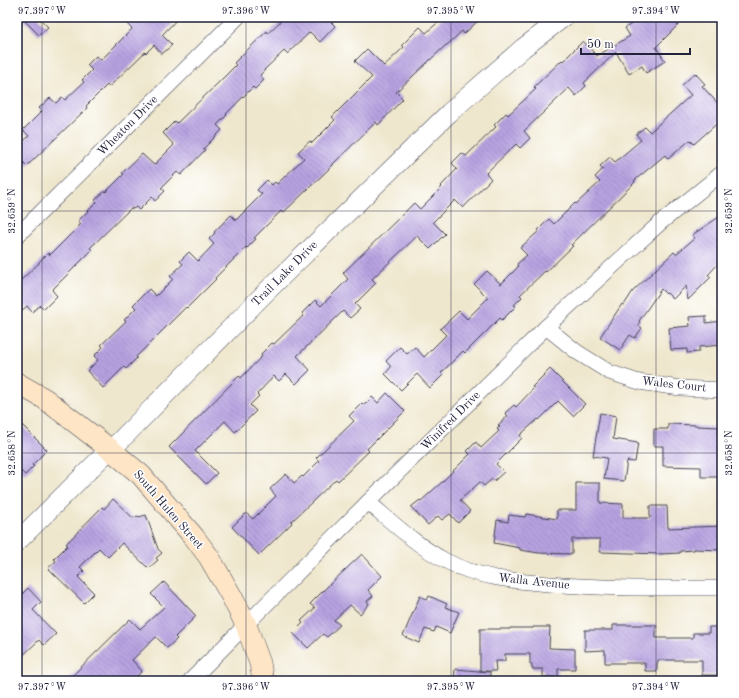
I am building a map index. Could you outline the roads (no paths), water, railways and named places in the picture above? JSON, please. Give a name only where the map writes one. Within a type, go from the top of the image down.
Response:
[{"type":"main road","name":"South Hulen Street","points":[[17,383],[45,399],[141,475],[194,537],[209,557],[246,625],[260,663],[263,681]]},
{"type":"street","name":"Wheaton Drive","points":[[17,236],[238,17]]},
{"type":"street","name":"Trail Lake Drive","points":[[17,542],[106,453],[111,450],[267,291],[449,113],[523,48],[564,17]]},
{"type":"street","name":"Winifred Drive","points":[[190,681],[368,502],[546,327],[660,223],[722,173]]},
{"type":"street","name":"Wales Court","points":[[546,327],[577,352],[609,372],[639,382],[680,388],[722,390]]},
{"type":"street","name":"Walla Avenue","points":[[368,502],[418,543],[446,561],[476,574],[512,581],[569,586],[640,589],[722,588]]}]
